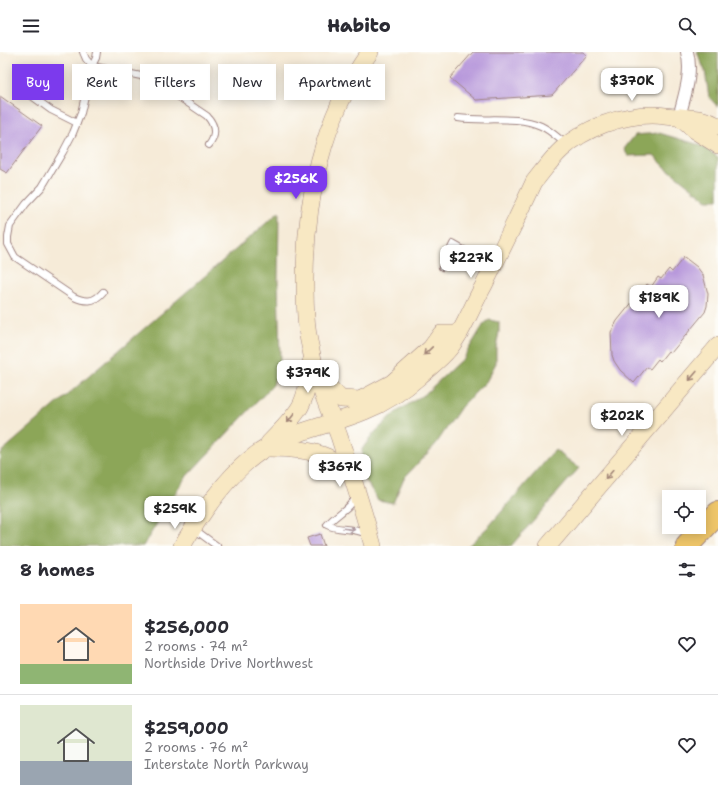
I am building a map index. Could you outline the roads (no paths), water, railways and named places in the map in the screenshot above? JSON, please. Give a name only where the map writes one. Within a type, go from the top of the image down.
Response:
[{"type":"highway","points":[[687,546],[718,513]]},
{"type":"street","points":[[679,117],[688,74],[687,52]]},
{"type":"street","points":[[364,54],[334,117],[315,177],[305,252],[308,339],[318,378],[352,476],[372,541]]},
{"type":"street","points":[[264,449],[294,435],[364,412],[387,400],[405,388],[432,366],[449,349],[459,334],[534,182],[547,165],[567,145],[590,130],[620,119],[651,115],[698,118],[718,126]]},
{"type":"street","points":[[679,117],[694,130],[718,145]]},
{"type":"street","points":[[312,356],[329,387],[341,399],[360,400],[392,383],[431,348],[441,334],[459,334]]},
{"type":"street","points":[[548,546],[718,346]]},
{"type":"street","points":[[182,546],[207,508],[229,481],[243,466],[264,449],[300,406],[308,381],[312,356]]},
{"type":"street","points":[[264,449],[292,449],[319,454],[328,457],[352,476]]},
{"type":"lane","points":[[83,52],[90,64]]},
{"type":"lane","points":[[93,64],[97,52]]},
{"type":"lane","points":[[132,74],[151,78],[209,118],[214,130],[214,137],[209,145]]},
{"type":"lane","points":[[37,100],[51,110],[77,123]]},
{"type":"lane","points":[[84,100],[77,123],[63,152],[36,194],[26,204],[10,226],[8,244],[15,257],[74,297],[82,301],[90,302],[96,299],[103,292]]},
{"type":"lane","points":[[458,118],[511,120],[532,123],[551,131],[567,145]]},
{"type":"lane","points":[[442,267],[453,244],[493,266]]},
{"type":"lane","points":[[356,492],[350,506],[335,516],[327,525],[333,528],[353,529],[372,541]]},
{"type":"lane","points":[[193,529],[217,546]]}]
